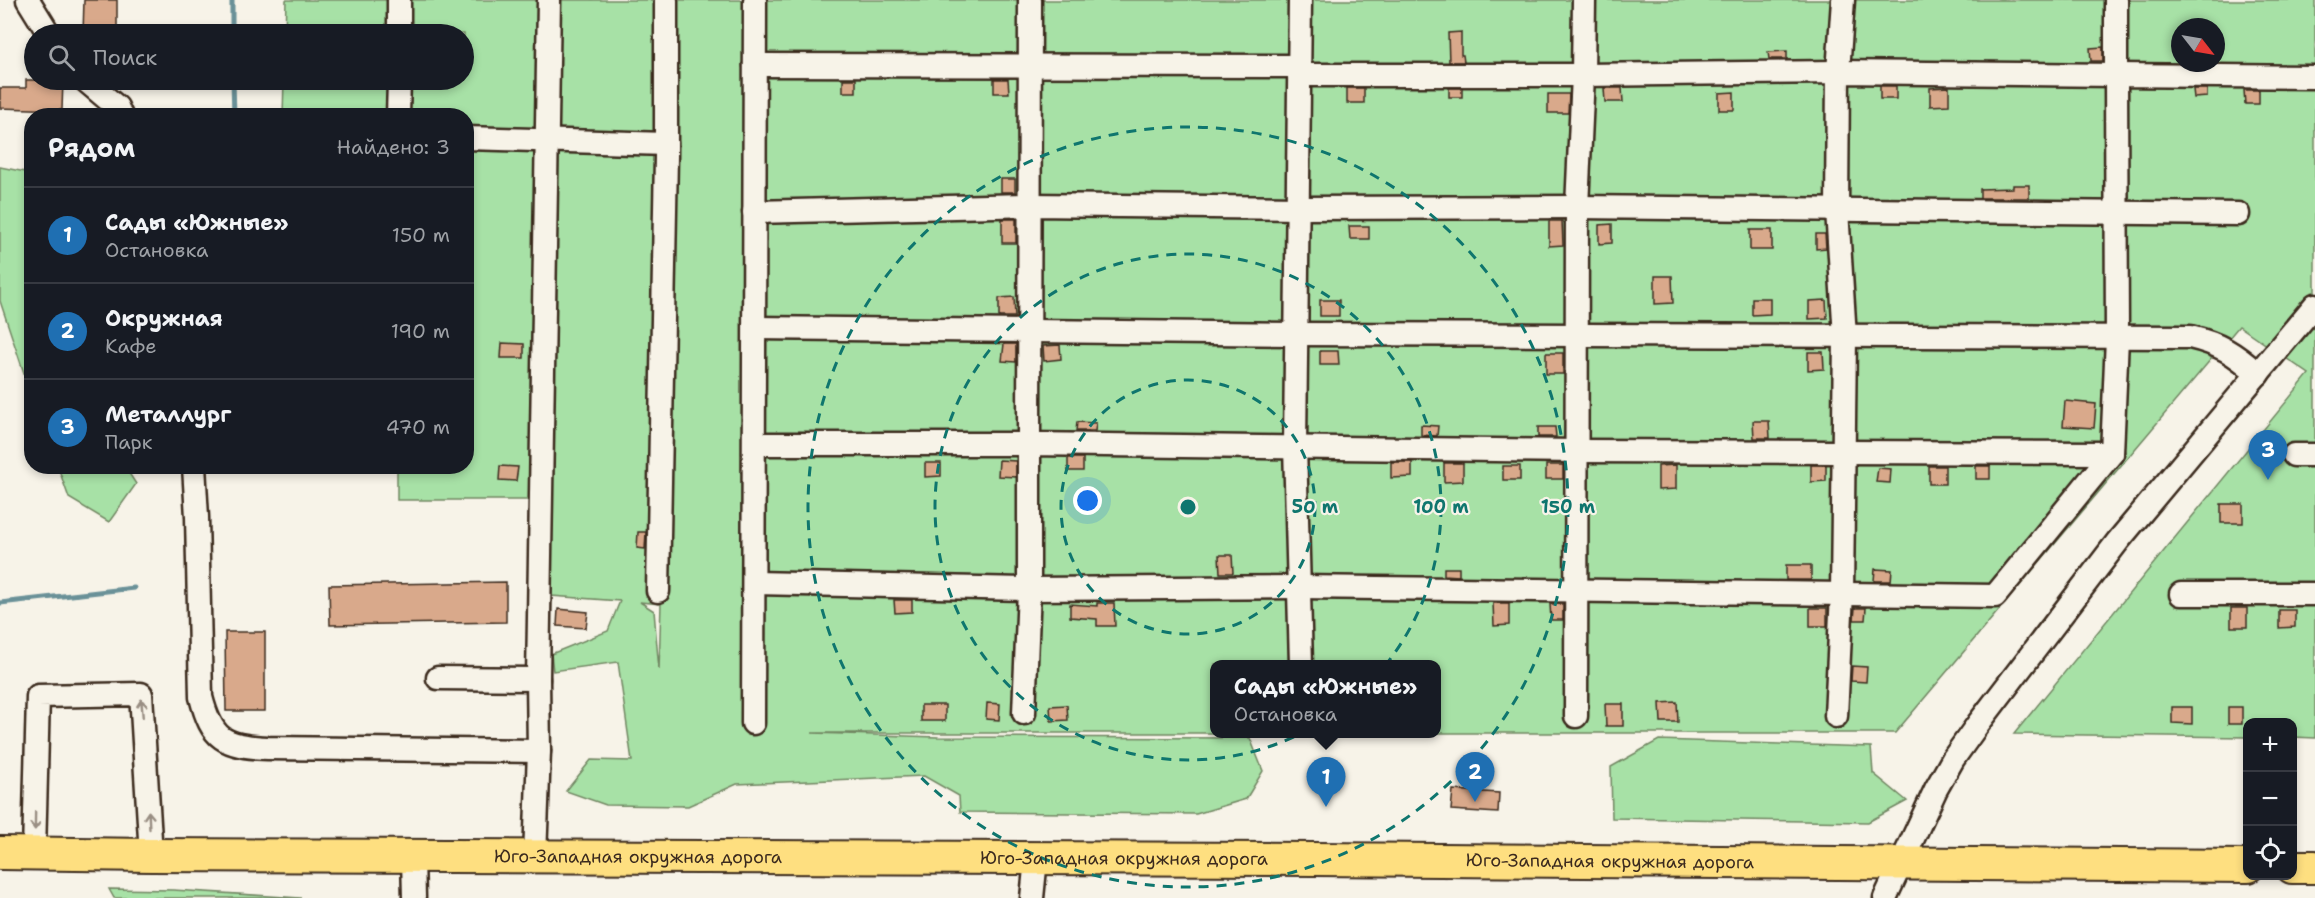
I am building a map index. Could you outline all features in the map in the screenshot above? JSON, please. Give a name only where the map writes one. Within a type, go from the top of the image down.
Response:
[{"type":"highway","name":"Юго-Западная окружная дорога","points":[[0,853],[2243,866]]},
{"type":"highway","points":[[2297,867],[2315,867]]},
{"type":"street","points":[[28,0],[43,24]]},
{"type":"street","points":[[399,0],[399,24]]},
{"type":"street","points":[[535,857],[539,751],[538,679],[549,0]]},
{"type":"street","points":[[658,591],[666,144],[666,0]]},
{"type":"street","points":[[753,723],[755,0]]},
{"type":"street","points":[[1024,713],[1029,589],[1030,0]]},
{"type":"street","points":[[1300,0],[1295,446],[1301,660]]},
{"type":"street","points":[[1576,716],[1577,207],[1584,0]]},
{"type":"street","points":[[1836,716],[1842,593],[1845,337],[1838,210],[1838,72],[1843,0]]},
{"type":"street","points":[[754,583],[1029,589],[1300,587],[1576,589],[1995,596],[2112,453],[2118,213],[2116,0]]},
{"type":"street","points":[[755,65],[1030,65],[1583,75],[1838,72],[2315,77]]},
{"type":"street","points":[[97,90],[118,108]]},
{"type":"street","points":[[398,108],[399,90]]},
{"type":"street","points":[[474,138],[666,144]]},
{"type":"street","points":[[754,212],[1030,205],[1298,208],[1577,207],[2238,214]]},
{"type":"street","points":[[1885,898],[1936,789],[1953,759],[1978,724],[2118,541],[2258,374],[2306,331],[2315,304]]},
{"type":"street","points":[[755,328],[1296,334],[2190,337],[2214,343],[2239,358],[2258,374]]},
{"type":"street","points":[[755,444],[1029,444],[2112,453]]},
{"type":"street","points":[[194,474],[201,697],[208,722],[223,740],[242,747],[259,748],[539,751]]},
{"type":"street","points":[[2181,594],[2315,594]]},
{"type":"street","points":[[438,678],[538,679]]},
{"type":"street","points":[[34,854],[38,696],[141,694],[151,855]]},
{"type":"street","points":[[413,857],[414,898]]},
{"type":"street","points":[[1032,898],[1036,859]]},
{"type":"green space","points":[[286,0],[2315,0],[2315,738],[2297,737],[2297,718],[2243,718],[2243,737],[2014,734],[2309,374],[2239,326],[1895,733],[1441,733],[1441,660],[1210,660],[1210,733],[812,733],[938,737],[1250,738],[1263,771],[1246,799],[1196,814],[960,812],[959,796],[924,776],[737,784],[688,806],[606,805],[566,791],[591,760],[632,761],[618,662],[553,671],[551,654],[608,631],[620,601],[551,596],[551,500],[397,500],[397,474],[474,474],[474,108],[283,108],[284,90],[474,90],[474,24],[285,24]],"holes":[[[640,602],[661,604],[659,670],[654,611]]]},
{"type":"green space","points":[[0,167],[24,172],[24,373],[0,301]]},
{"type":"green space","points":[[60,474],[130,474],[136,484],[109,522],[69,498]]},
{"type":"green space","points":[[1659,740],[1871,747],[1873,773],[1907,801],[1868,822],[1612,818],[1611,767]]},
{"type":"green space","points":[[109,889],[173,890],[301,898],[114,898]]},
{"type":"building","points":[[84,0],[117,0],[117,24],[83,24]]},
{"type":"building","points":[[1461,32],[1461,55],[1463,55],[1464,62],[1449,62],[1448,33]]},
{"type":"building","points":[[2103,47],[2103,61],[2091,61],[2090,48]]},
{"type":"building","points":[[1787,51],[1787,59],[1769,59],[1768,52]]},
{"type":"building","points":[[843,79],[856,79],[856,92],[843,92]]},
{"type":"building","points":[[994,79],[1008,79],[1009,93],[994,93]]},
{"type":"building","points":[[1880,86],[1896,86],[1896,99],[1880,99]]},
{"type":"building","points":[[1949,87],[1949,105],[1930,106],[1930,88]]},
{"type":"building","points":[[0,88],[63,90],[62,108],[0,108]]},
{"type":"building","points":[[1347,88],[1364,88],[1364,103],[1347,103]]},
{"type":"building","points":[[1449,88],[1462,88],[1462,97],[1449,97]]},
{"type":"building","points":[[1604,88],[1622,88],[1623,102],[1605,102]]},
{"type":"building","points":[[2193,89],[2207,89],[2207,97],[2194,98]]},
{"type":"building","points":[[2244,90],[2259,90],[2259,104],[2245,104]]},
{"type":"building","points":[[1734,92],[1734,110],[1719,110],[1719,93]]},
{"type":"building","points":[[1548,94],[1569,94],[1568,113],[1548,113]]},
{"type":"building","points":[[1001,179],[1015,179],[1015,192],[1001,192]]},
{"type":"building","points":[[2013,185],[2029,185],[2029,198],[1980,198],[1980,189],[2013,188]]},
{"type":"building","points":[[1002,219],[1016,219],[1016,243],[1002,243]]},
{"type":"building","points":[[1549,221],[1562,221],[1563,245],[1549,246]]},
{"type":"building","points":[[1612,224],[1612,243],[1599,244],[1599,225]]},
{"type":"building","points":[[1349,226],[1369,226],[1369,239],[1350,239]]},
{"type":"building","points":[[1750,230],[1772,230],[1772,250],[1750,250]]},
{"type":"building","points":[[1816,234],[1825,234],[1826,248],[1816,249]]},
{"type":"building","points":[[1655,276],[1672,276],[1673,303],[1655,304]]},
{"type":"building","points":[[1014,297],[1015,317],[999,317],[999,298]]},
{"type":"building","points":[[1752,298],[1770,298],[1770,314],[1752,315]]},
{"type":"building","points":[[1320,300],[1339,300],[1339,316],[1320,316]]},
{"type":"building","points":[[1826,300],[1827,318],[1809,319],[1809,301]]},
{"type":"building","points":[[502,343],[524,344],[524,358],[501,358]]},
{"type":"building","points":[[1004,344],[1016,344],[1016,362],[1002,361]]},
{"type":"building","points":[[1060,345],[1061,359],[1044,361],[1043,346]]},
{"type":"building","points":[[1320,351],[1338,351],[1339,365],[1320,365]]},
{"type":"building","points":[[1808,352],[1823,352],[1824,369],[1808,370]]},
{"type":"building","points":[[1546,353],[1563,353],[1563,374],[1546,374]]},
{"type":"building","points":[[2065,401],[2096,404],[2094,428],[2063,426]]},
{"type":"building","points":[[1753,421],[1769,421],[1770,438],[1754,438]]},
{"type":"building","points":[[1077,422],[1096,423],[1095,431],[1076,431]]},
{"type":"building","points":[[1421,425],[1438,426],[1437,436],[1421,435]]},
{"type":"building","points":[[1538,427],[1555,427],[1556,437],[1538,437]]},
{"type":"building","points":[[1068,458],[1083,458],[1083,471],[1068,471]]},
{"type":"building","points":[[999,460],[1016,461],[1016,477],[998,476]]},
{"type":"building","points":[[1391,462],[1412,462],[1412,477],[1391,478]]},
{"type":"building","points":[[925,463],[941,463],[941,476],[925,477]]},
{"type":"building","points":[[1444,463],[1463,463],[1463,481],[1444,482]]},
{"type":"building","points":[[1546,465],[1563,465],[1563,479],[1546,479]]},
{"type":"building","points":[[1676,465],[1676,489],[1658,490],[1658,466]]},
{"type":"building","points":[[1811,465],[1826,465],[1826,481],[1811,482]]},
{"type":"building","points":[[500,466],[518,467],[516,481],[499,480]]},
{"type":"building","points":[[1503,466],[1520,466],[1520,480],[1503,480]]},
{"type":"building","points":[[1929,466],[1945,466],[1945,484],[1929,484]]},
{"type":"building","points":[[1976,466],[1990,466],[1990,479],[1976,479]]},
{"type":"building","points":[[1878,468],[1891,469],[1890,483],[1876,482]]},
{"type":"building","points":[[2221,504],[2243,504],[2243,523],[2221,523]]},
{"type":"building","points":[[638,532],[646,532],[645,549],[637,548]]},
{"type":"building","points":[[1219,555],[1232,555],[1233,573],[1220,573]]},
{"type":"building","points":[[1786,565],[1811,565],[1811,580],[1786,580]]},
{"type":"building","points":[[1444,568],[1459,568],[1459,576],[1444,575]]},
{"type":"building","points":[[1875,569],[1892,570],[1891,581],[1874,581]]},
{"type":"building","points":[[506,582],[506,622],[330,625],[329,585]]},
{"type":"building","points":[[894,600],[912,600],[912,612],[895,613]]},
{"type":"building","points":[[1097,603],[1114,603],[1115,626],[1097,626],[1097,619],[1070,617],[1070,604],[1097,606]]},
{"type":"building","points":[[1493,603],[1509,603],[1509,625],[1494,626]]},
{"type":"building","points":[[1550,604],[1563,604],[1563,620],[1551,620]]},
{"type":"building","points":[[1810,608],[1827,608],[1827,626],[1810,626]]},
{"type":"building","points":[[1855,608],[1866,608],[1865,620],[1854,620]]},
{"type":"building","points":[[2231,608],[2247,608],[2247,627],[2231,627]]},
{"type":"building","points":[[558,609],[588,612],[586,628],[557,626]]},
{"type":"building","points":[[2279,610],[2295,610],[2295,627],[2279,628]]},
{"type":"building","points":[[225,632],[265,632],[265,711],[226,711]]},
{"type":"building","points":[[1852,666],[1867,667],[1866,682],[1851,681]]},
{"type":"building","points":[[1677,702],[1678,722],[1661,722],[1660,703]]},
{"type":"building","points":[[987,703],[1000,704],[999,720],[986,719]]},
{"type":"building","points":[[1605,704],[1623,704],[1623,726],[1606,726]]},
{"type":"building","points":[[921,705],[945,705],[945,721],[921,721]]},
{"type":"building","points":[[1067,705],[1068,720],[1051,721],[1050,706]]},
{"type":"building","points":[[2172,707],[2192,707],[2192,724],[2172,723]]},
{"type":"building","points":[[2228,707],[2242,707],[2242,724],[2228,724]]},
{"type":"building","points":[[1453,790],[1499,793],[1498,813],[1451,810]]},
{"type":"waterway","points":[[232,0],[232,24]]},
{"type":"waterway","points":[[233,90],[234,108]]},
{"type":"waterway","points":[[0,603],[134,588]]},
{"type":"place","name":"Металлург","points":[[2268,480]]},
{"type":"place","name":"Окружная","points":[[1475,802]]},
{"type":"place","name":"Сады «Южные»","points":[[1326,807]]}]
